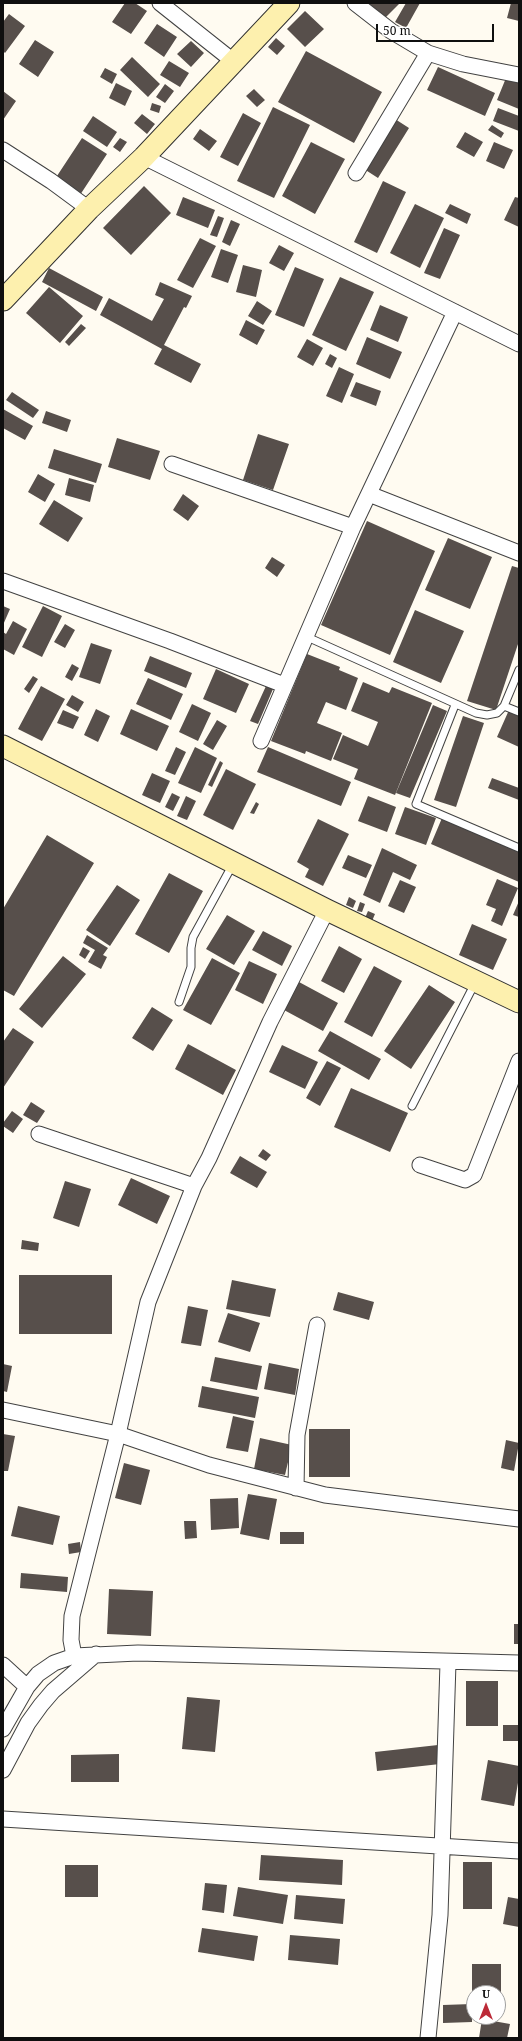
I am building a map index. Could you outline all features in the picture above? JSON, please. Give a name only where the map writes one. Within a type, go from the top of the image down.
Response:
[{"type":"main road","points":[[3,300],[89,210],[144,157],[289,3]]},
{"type":"main road","points":[[3,746],[327,910],[519,1002]]},
{"type":"street","points":[[160,3],[233,61]]},
{"type":"street","points":[[355,3],[391,31],[428,53],[462,64],[519,75]]},
{"type":"street","points":[[356,173],[428,53]]},
{"type":"street","points":[[3,150],[51,182],[89,210]]},
{"type":"street","points":[[144,157],[519,344]]},
{"type":"street","points":[[261,741],[353,527],[455,312]]},
{"type":"street","points":[[172,464],[353,527]]},
{"type":"street","points":[[369,494],[519,553]]},
{"type":"street","points":[[3,581],[170,641],[284,685]]},
{"type":"street","points":[[74,1656],[71,1640],[72,1616],[118,1434],[148,1302],[194,1186],[209,1158],[270,1022],[327,910]]},
{"type":"street","points":[[420,1165],[465,1180],[474,1175],[519,1061]]},
{"type":"street","points":[[39,1134],[194,1186]]},
{"type":"street","points":[[296,1488],[297,1435],[317,1324]]},
{"type":"street","points":[[3,1410],[118,1434],[209,1465],[325,1495],[519,1519]]},
{"type":"street","points":[[3,1770],[28,1723],[41,1705],[53,1691],[96,1654]]},
{"type":"street","points":[[3,1729],[27,1687],[45,1668],[61,1659],[74,1656],[96,1654],[232,1655],[519,1663]]},
{"type":"street","points":[[428,2038],[440,1915],[448,1662]]},
{"type":"street","points":[[3,1665],[27,1687]]},
{"type":"street","points":[[3,1819],[519,1851]]},
{"type":"lane","points":[[305,636],[455,705],[476,713],[497,713],[504,706],[519,670]]},
{"type":"lane","points":[[455,705],[416,804],[519,848]]},
{"type":"lane","points":[[504,706],[519,712]]},
{"type":"lane","points":[[179,1002],[191,967],[191,948],[193,937],[234,862]]},
{"type":"lane","points":[[412,1106],[476,981]]},
{"type":"building","points":[[125,3],[135,3],[147,11],[131,34],[112,22]]},
{"type":"building","points":[[366,3],[400,3],[383,20]]},
{"type":"building","points":[[406,3],[420,3],[406,28],[395,22]]},
{"type":"building","points":[[511,3],[519,3],[519,21],[507,18]]},
{"type":"building","points":[[305,11],[324,29],[305,47],[287,29]]},
{"type":"building","points":[[9,14],[25,26],[5,53],[3,51],[3,22]]},
{"type":"building","points":[[157,24],[177,37],[164,57],[144,43]]},
{"type":"building","points":[[276,38],[285,46],[277,55],[268,47]]},
{"type":"building","points":[[35,40],[54,52],[38,77],[19,64]]},
{"type":"building","points":[[191,41],[204,53],[191,67],[177,54]]},
{"type":"building","points":[[306,51],[382,92],[354,143],[278,102]]},
{"type":"building","points":[[132,57],[160,84],[148,97],[120,70]]},
{"type":"building","points":[[169,61],[189,73],[180,87],[160,75]]},
{"type":"building","points":[[438,67],[495,93],[485,116],[427,90]]},
{"type":"building","points":[[105,68],[117,74],[112,84],[100,77]]},
{"type":"building","points":[[506,78],[519,82],[519,109],[497,100]]},
{"type":"building","points":[[116,83],[132,91],[125,106],[109,98]]},
{"type":"building","points":[[165,84],[174,91],[165,103],[156,97]]},
{"type":"building","points":[[254,89],[265,100],[257,107],[246,96]]},
{"type":"building","points":[[3,91],[16,101],[3,120]]},
{"type":"building","points":[[152,103],[161,106],[159,113],[150,110]]},
{"type":"building","points":[[273,107],[310,125],[274,198],[237,181]]},
{"type":"building","points":[[498,108],[519,116],[519,131],[493,121]]},
{"type":"building","points":[[243,113],[261,123],[238,166],[220,157]]},
{"type":"building","points":[[142,114],[155,124],[147,134],[134,123]]},
{"type":"building","points":[[93,116],[117,132],[107,147],[83,131]]},
{"type":"building","points":[[395,119],[409,128],[378,178],[364,169]]},
{"type":"building","points":[[492,125],[504,133],[501,138],[488,130]]},
{"type":"building","points":[[200,129],[217,141],[209,151],[193,139]]},
{"type":"building","points":[[465,132],[483,142],[474,157],[456,147]]},
{"type":"building","points":[[82,138],[107,154],[80,195],[55,179]]},
{"type":"building","points":[[120,138],[127,142],[120,152],[113,147]]},
{"type":"building","points":[[311,142],[345,159],[315,214],[282,196]]},
{"type":"building","points":[[494,142],[513,150],[504,169],[486,161]]},
{"type":"building","points":[[383,181],[406,192],[377,253],[354,242]]},
{"type":"building","points":[[144,186],[171,213],[131,255],[103,228]]},
{"type":"building","points":[[183,197],[215,210],[208,228],[176,215]]},
{"type":"building","points":[[515,197],[519,198],[519,227],[504,220]]},
{"type":"building","points":[[415,204],[444,218],[420,268],[390,253]]},
{"type":"building","points":[[450,204],[471,214],[467,224],[445,213]]},
{"type":"building","points":[[218,216],[224,218],[217,237],[210,235]]},
{"type":"building","points":[[231,220],[240,224],[230,246],[222,242]]},
{"type":"building","points":[[444,228],[460,235],[440,279],[424,273]]},
{"type":"building","points":[[200,238],[216,246],[193,288],[177,280]]},
{"type":"building","points":[[279,245],[294,253],[284,271],[269,263]]},
{"type":"building","points":[[221,249],[238,255],[228,283],[211,277]]},
{"type":"building","points":[[243,265],[262,270],[256,297],[236,292]]},
{"type":"building","points":[[295,267],[324,279],[304,327],[275,315]]},
{"type":"building","points":[[49,268],[103,297],[96,311],[42,282]]},
{"type":"building","points":[[340,277],[374,292],[346,351],[312,335]]},
{"type":"building","points":[[160,282],[192,296],[186,308],[184,307],[164,345],[201,364],[191,383],[154,364],[162,349],[100,315],[109,298],[152,321],[164,299],[155,295]]},
{"type":"building","points":[[49,287],[83,316],[60,343],[26,313]]},
{"type":"building","points":[[257,301],[272,311],[263,325],[248,316]]},
{"type":"building","points":[[380,305],[408,317],[398,342],[370,330]]},
{"type":"building","points":[[246,320],[265,330],[257,345],[239,335]]},
{"type":"building","points":[[81,324],[86,328],[69,346],[65,342]]},
{"type":"building","points":[[367,337],[402,352],[390,379],[356,364]]},
{"type":"building","points":[[307,339],[323,348],[313,366],[297,357]]},
{"type":"building","points":[[330,354],[337,358],[332,368],[325,364]]},
{"type":"building","points":[[339,367],[354,374],[342,403],[326,396]]},
{"type":"building","points":[[356,382],[381,391],[376,406],[350,396]]},
{"type":"building","points":[[12,392],[39,410],[33,418],[6,400]]},
{"type":"building","points":[[3,409],[33,426],[25,440],[3,428]]},
{"type":"building","points":[[46,411],[71,420],[67,432],[42,423]]},
{"type":"building","points":[[258,434],[289,444],[273,490],[243,480]]},
{"type":"building","points":[[117,438],[160,451],[150,480],[108,467]]},
{"type":"building","points":[[54,449],[102,464],[96,483],[48,468]]},
{"type":"building","points":[[38,474],[55,484],[45,502],[28,492]]},
{"type":"building","points":[[69,478],[94,485],[90,502],[65,495]]},
{"type":"building","points":[[183,494],[199,506],[188,521],[173,510]]},
{"type":"building","points":[[54,500],[83,518],[68,542],[39,524]]},
{"type":"building","points":[[367,521],[435,551],[390,655],[321,625]]},
{"type":"building","points":[[448,538],[492,557],[470,609],[425,590]]},
{"type":"building","points":[[272,557],[285,565],[277,577],[265,568]]},
{"type":"building","points":[[512,566],[519,568],[519,641],[496,710],[467,701]]},
{"type":"building","points":[[3,606],[10,609],[3,625]]},
{"type":"building","points":[[43,606],[62,616],[42,657],[22,647]]},
{"type":"building","points":[[415,610],[464,631],[441,683],[393,662]]},
{"type":"building","points":[[13,621],[27,629],[14,655],[3,649],[3,632],[6,634]]},
{"type":"building","points":[[65,624],[75,630],[65,648],[54,642]]},
{"type":"building","points":[[91,643],[112,650],[100,684],[79,677]]},
{"type":"building","points":[[307,654],[340,667],[339,670],[358,678],[346,710],[326,702],[317,723],[342,733],[331,761],[306,751],[305,754],[271,741]]},
{"type":"building","points":[[150,656],[192,673],[186,688],[144,671]]},
{"type":"building","points":[[72,664],[79,668],[72,681],[65,677]]},
{"type":"building","points":[[216,669],[249,684],[236,713],[203,699]]},
{"type":"building","points":[[33,676],[38,679],[29,693],[24,689]]},
{"type":"building","points":[[148,678],[183,694],[171,720],[136,704]]},
{"type":"building","points":[[363,682],[389,693],[392,687],[432,703],[395,795],[354,779],[358,769],[333,759],[343,735],[368,746],[378,722],[351,711]]},
{"type":"building","points":[[41,686],[65,699],[42,741],[18,729]]},
{"type":"building","points":[[266,686],[273,689],[258,724],[250,721]]},
{"type":"building","points":[[72,695],[84,702],[78,712],[66,705]]},
{"type":"building","points":[[192,704],[211,713],[198,741],[179,732]]},
{"type":"building","points":[[433,705],[447,711],[410,798],[396,793]]},
{"type":"building","points":[[96,709],[110,716],[98,742],[84,735]]},
{"type":"building","points":[[131,709],[169,726],[157,751],[120,734]]},
{"type":"building","points":[[63,710],[79,717],[73,729],[57,723]]},
{"type":"building","points":[[509,710],[519,714],[519,747],[497,737]]},
{"type":"building","points":[[463,716],[484,723],[456,807],[434,800]]},
{"type":"building","points":[[217,720],[227,726],[213,750],[203,744]]},
{"type":"building","points":[[176,747],[186,752],[175,775],[165,771]]},
{"type":"building","points":[[195,747],[217,758],[201,793],[178,783]]},
{"type":"building","points":[[268,747],[351,782],[341,806],[257,772]]},
{"type":"building","points":[[220,761],[223,763],[212,787],[208,785]]},
{"type":"building","points":[[226,769],[256,784],[233,830],[203,815]]},
{"type":"building","points":[[152,773],[170,781],[160,803],[142,795]]},
{"type":"building","points":[[492,778],[519,788],[519,800],[488,788]]},
{"type":"building","points":[[172,793],[180,797],[173,811],[165,807]]},
{"type":"building","points":[[186,796],[196,801],[187,820],[177,816]]},
{"type":"building","points":[[368,796],[396,807],[387,832],[358,821]]},
{"type":"building","points":[[256,802],[259,804],[254,814],[250,813]]},
{"type":"building","points":[[405,807],[436,818],[426,845],[395,834]]},
{"type":"building","points":[[442,818],[519,851],[519,882],[431,844]]},
{"type":"building","points":[[318,819],[349,834],[323,886],[305,877],[309,869],[297,862]]},
{"type":"building","points":[[47,835],[94,863],[14,996],[3,990],[3,909]]},
{"type":"building","points":[[382,848],[417,865],[410,880],[393,872],[380,903],[363,895]]},
{"type":"building","points":[[348,855],[372,865],[366,878],[342,868]]},
{"type":"building","points":[[169,873],[203,891],[169,953],[135,934]]},
{"type":"building","points":[[497,879],[518,888],[502,926],[491,921],[496,909],[486,905]]},
{"type":"building","points":[[400,880],[416,887],[404,913],[388,906]]},
{"type":"building","points":[[117,885],[140,900],[110,946],[86,930]]},
{"type":"building","points":[[349,897],[356,901],[353,908],[346,905]]},
{"type":"building","points":[[519,901],[519,917],[513,915]]},
{"type":"building","points":[[360,902],[365,904],[362,912],[357,911]]},
{"type":"building","points":[[368,911],[375,914],[372,921],[365,918]]},
{"type":"building","points":[[227,915],[255,931],[234,965],[206,949]]},
{"type":"building","points":[[472,924],[507,939],[493,970],[459,955]]},
{"type":"building","points":[[263,931],[292,946],[282,966],[252,950]]},
{"type":"building","points":[[87,935],[108,948],[103,955],[107,957],[101,969],[88,962],[95,950],[83,943]]},
{"type":"building","points":[[339,946],[362,959],[344,993],[321,981]]},
{"type":"building","points":[[83,947],[90,951],[85,959],[79,955]]},
{"type":"building","points":[[63,956],[86,974],[42,1028],[19,1009]]},
{"type":"building","points":[[212,958],[240,973],[211,1025],[183,1010]]},
{"type":"building","points":[[249,961],[277,974],[263,1004],[235,990]]},
{"type":"building","points":[[374,966],[402,981],[372,1037],[344,1022]]},
{"type":"building","points":[[299,982],[338,1003],[323,1031],[284,1010]]},
{"type":"building","points":[[429,985],[455,1002],[411,1069],[384,1051]]},
{"type":"building","points":[[152,1007],[173,1020],[153,1051],[132,1038]]},
{"type":"building","points":[[13,1028],[34,1042],[3,1088],[3,1042]]},
{"type":"building","points":[[330,1031],[381,1059],[369,1080],[318,1051]]},
{"type":"building","points":[[188,1044],[236,1070],[223,1095],[175,1069]]},
{"type":"building","points":[[282,1045],[318,1062],[305,1089],[269,1072]]},
{"type":"building","points":[[327,1061],[341,1068],[320,1106],[306,1098]]},
{"type":"building","points":[[351,1088],[408,1113],[390,1152],[334,1127]]},
{"type":"building","points":[[31,1102],[45,1111],[37,1123],[23,1115]]},
{"type":"building","points":[[12,1111],[23,1119],[13,1133],[3,1126],[3,1123]]},
{"type":"building","points":[[263,1149],[271,1155],[266,1161],[258,1156]]},
{"type":"building","points":[[240,1156],[267,1172],[257,1188],[230,1173]]},
{"type":"building","points":[[131,1178],[170,1196],[157,1224],[118,1205]]},
{"type":"building","points":[[65,1181],[91,1189],[79,1227],[53,1218]]},
{"type":"building","points":[[22,1240],[39,1243],[38,1251],[21,1249]]},
{"type":"building","points":[[19,1275],[112,1275],[112,1334],[19,1334]]},
{"type":"building","points":[[232,1280],[276,1289],[270,1317],[226,1309]]},
{"type":"building","points":[[338,1292],[374,1302],[369,1320],[333,1310]]},
{"type":"building","points":[[188,1306],[208,1310],[201,1346],[181,1343]]},
{"type":"building","points":[[228,1313],[260,1323],[250,1352],[218,1342]]},
{"type":"building","points":[[215,1357],[262,1366],[257,1390],[210,1381]]},
{"type":"building","points":[[269,1363],[299,1369],[295,1395],[264,1389]]},
{"type":"building","points":[[3,1364],[12,1366],[7,1392],[3,1391]]},
{"type":"building","points":[[202,1386],[259,1397],[255,1418],[198,1407]]},
{"type":"building","points":[[233,1416],[254,1421],[248,1452],[226,1448]]},
{"type":"building","points":[[309,1429],[350,1429],[350,1477],[309,1477]]},
{"type":"building","points":[[3,1434],[15,1436],[8,1471],[3,1471]]},
{"type":"building","points":[[260,1438],[292,1445],[285,1475],[254,1469]]},
{"type":"building","points":[[506,1440],[519,1443],[514,1471],[501,1468]]},
{"type":"building","points":[[124,1463],[150,1470],[141,1505],[115,1498]]},
{"type":"building","points":[[248,1494],[277,1499],[269,1540],[240,1534]]},
{"type":"building","points":[[238,1498],[239,1528],[211,1530],[210,1499]]},
{"type":"building","points":[[18,1506],[60,1516],[53,1545],[11,1536]]},
{"type":"building","points":[[184,1521],[196,1521],[197,1538],[185,1539]]},
{"type":"building","points":[[280,1532],[304,1532],[304,1544],[280,1544]]},
{"type":"building","points":[[80,1542],[81,1552],[69,1554],[68,1544]]},
{"type":"building","points":[[21,1573],[68,1577],[67,1592],[20,1588]]},
{"type":"building","points":[[109,1589],[153,1591],[151,1636],[107,1634]]},
{"type":"building","points":[[514,1624],[519,1624],[519,1644],[514,1644]]},
{"type":"building","points":[[466,1681],[498,1681],[498,1726],[466,1726]]},
{"type":"building","points":[[187,1697],[220,1700],[215,1752],[182,1749]]},
{"type":"building","points":[[503,1725],[519,1725],[519,1741],[503,1741]]},
{"type":"building","points":[[438,1745],[440,1764],[377,1771],[375,1752]]},
{"type":"building","points":[[119,1754],[119,1782],[71,1782],[71,1755]]},
{"type":"building","points":[[488,1760],[519,1766],[519,1777],[514,1806],[481,1800]]},
{"type":"building","points":[[261,1855],[343,1860],[342,1885],[259,1880]]},
{"type":"building","points":[[463,1862],[492,1862],[492,1909],[463,1909]]},
{"type":"building","points":[[65,1865],[98,1865],[98,1897],[65,1897]]},
{"type":"building","points":[[205,1883],[227,1885],[224,1913],[202,1910]]},
{"type":"building","points":[[238,1887],[288,1895],[283,1924],[233,1916]]},
{"type":"building","points":[[296,1895],[345,1899],[343,1924],[294,1919]]},
{"type":"building","points":[[508,1897],[519,1899],[519,1927],[503,1924]]},
{"type":"building","points":[[202,1928],[258,1936],[254,1961],[198,1952]]},
{"type":"building","points":[[290,1935],[340,1939],[338,1965],[288,1960]]},
{"type":"building","points":[[472,1964],[501,1964],[501,1985],[472,1985]]},
{"type":"building","points":[[466,2004],[466,2022],[443,2023],[443,2005]]},
{"type":"building","points":[[510,2024],[507,2038],[479,2038],[481,2025]]}]
